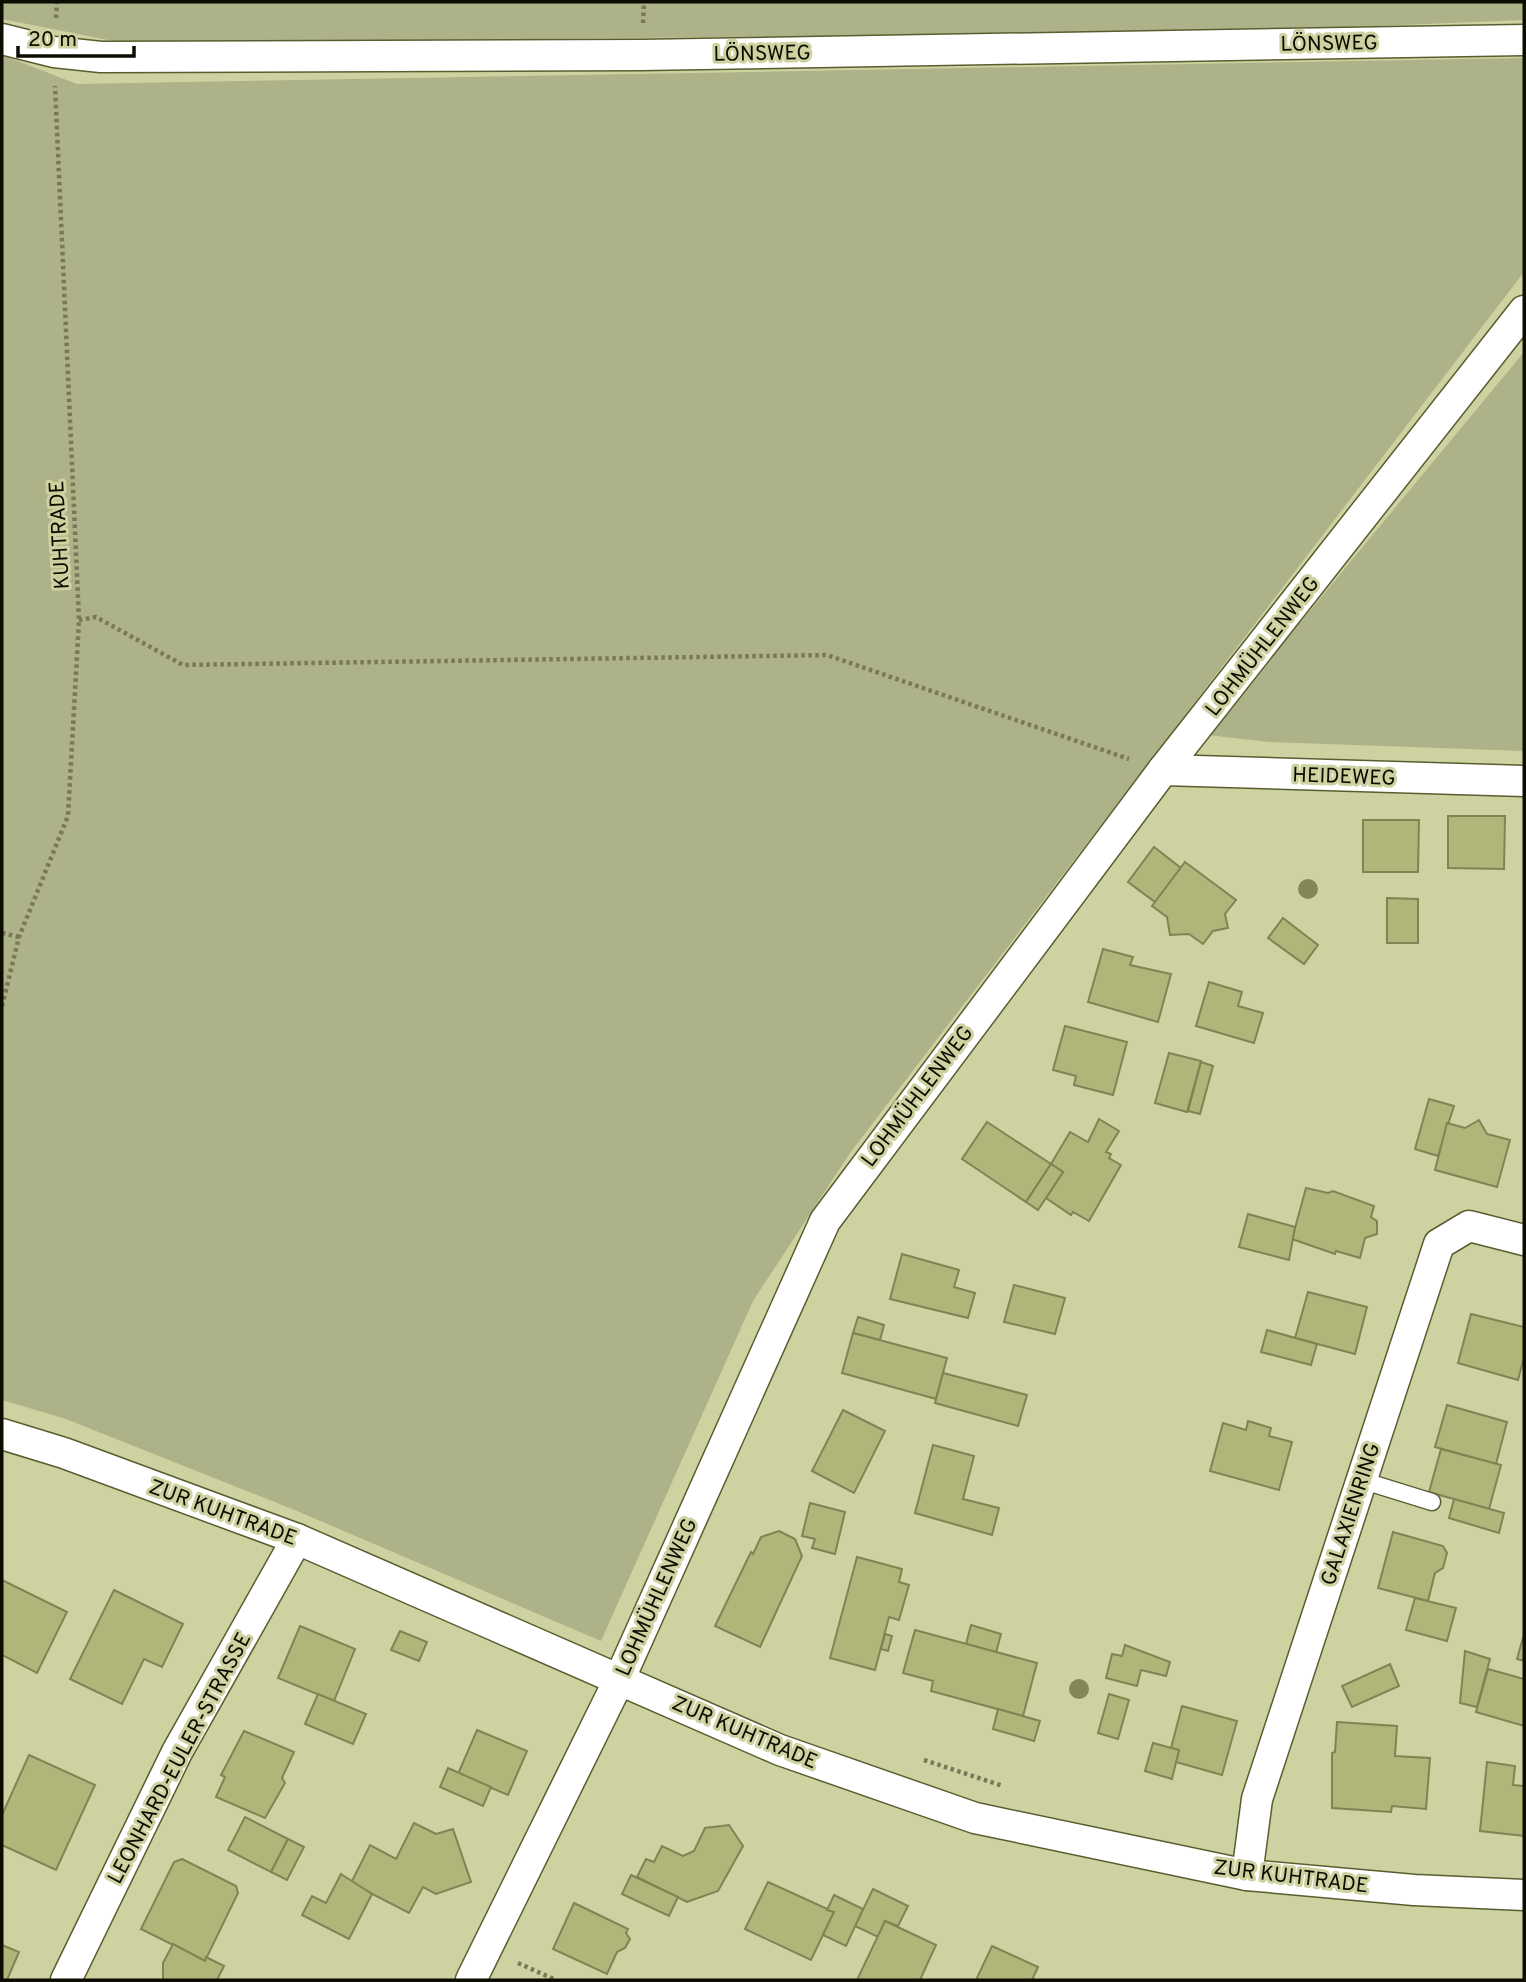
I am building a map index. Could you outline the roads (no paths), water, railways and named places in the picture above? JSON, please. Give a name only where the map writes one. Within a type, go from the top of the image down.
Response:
[{"type":"street","name":"LÖNSWEG","points":[[2,39],[54,52],[101,57],[627,55],[1524,40]]},
{"type":"street","name":"LOHMÜHLENWEG","points":[[471,1980],[620,1678],[825,1220],[1163,770],[1524,311]]},
{"type":"street","name":"HEIDEWEG","points":[[1163,770],[1524,781]]},
{"type":"street","name":"GALAXIENRING","points":[[1247,1875],[1257,1799],[1439,1244],[1469,1226],[1524,1240]]},
{"type":"street","name":"ZUR KUHTRADE","points":[[2,1434],[64,1453],[297,1539],[780,1750],[975,1818],[1247,1875],[1415,1890],[1524,1895]]},
{"type":"street","name":"LEONHARD-EULER-STRASSE","points":[[65,1980],[177,1752],[297,1539]]},
{"type":"lane","points":[[1361,1480],[1432,1502]]}]
